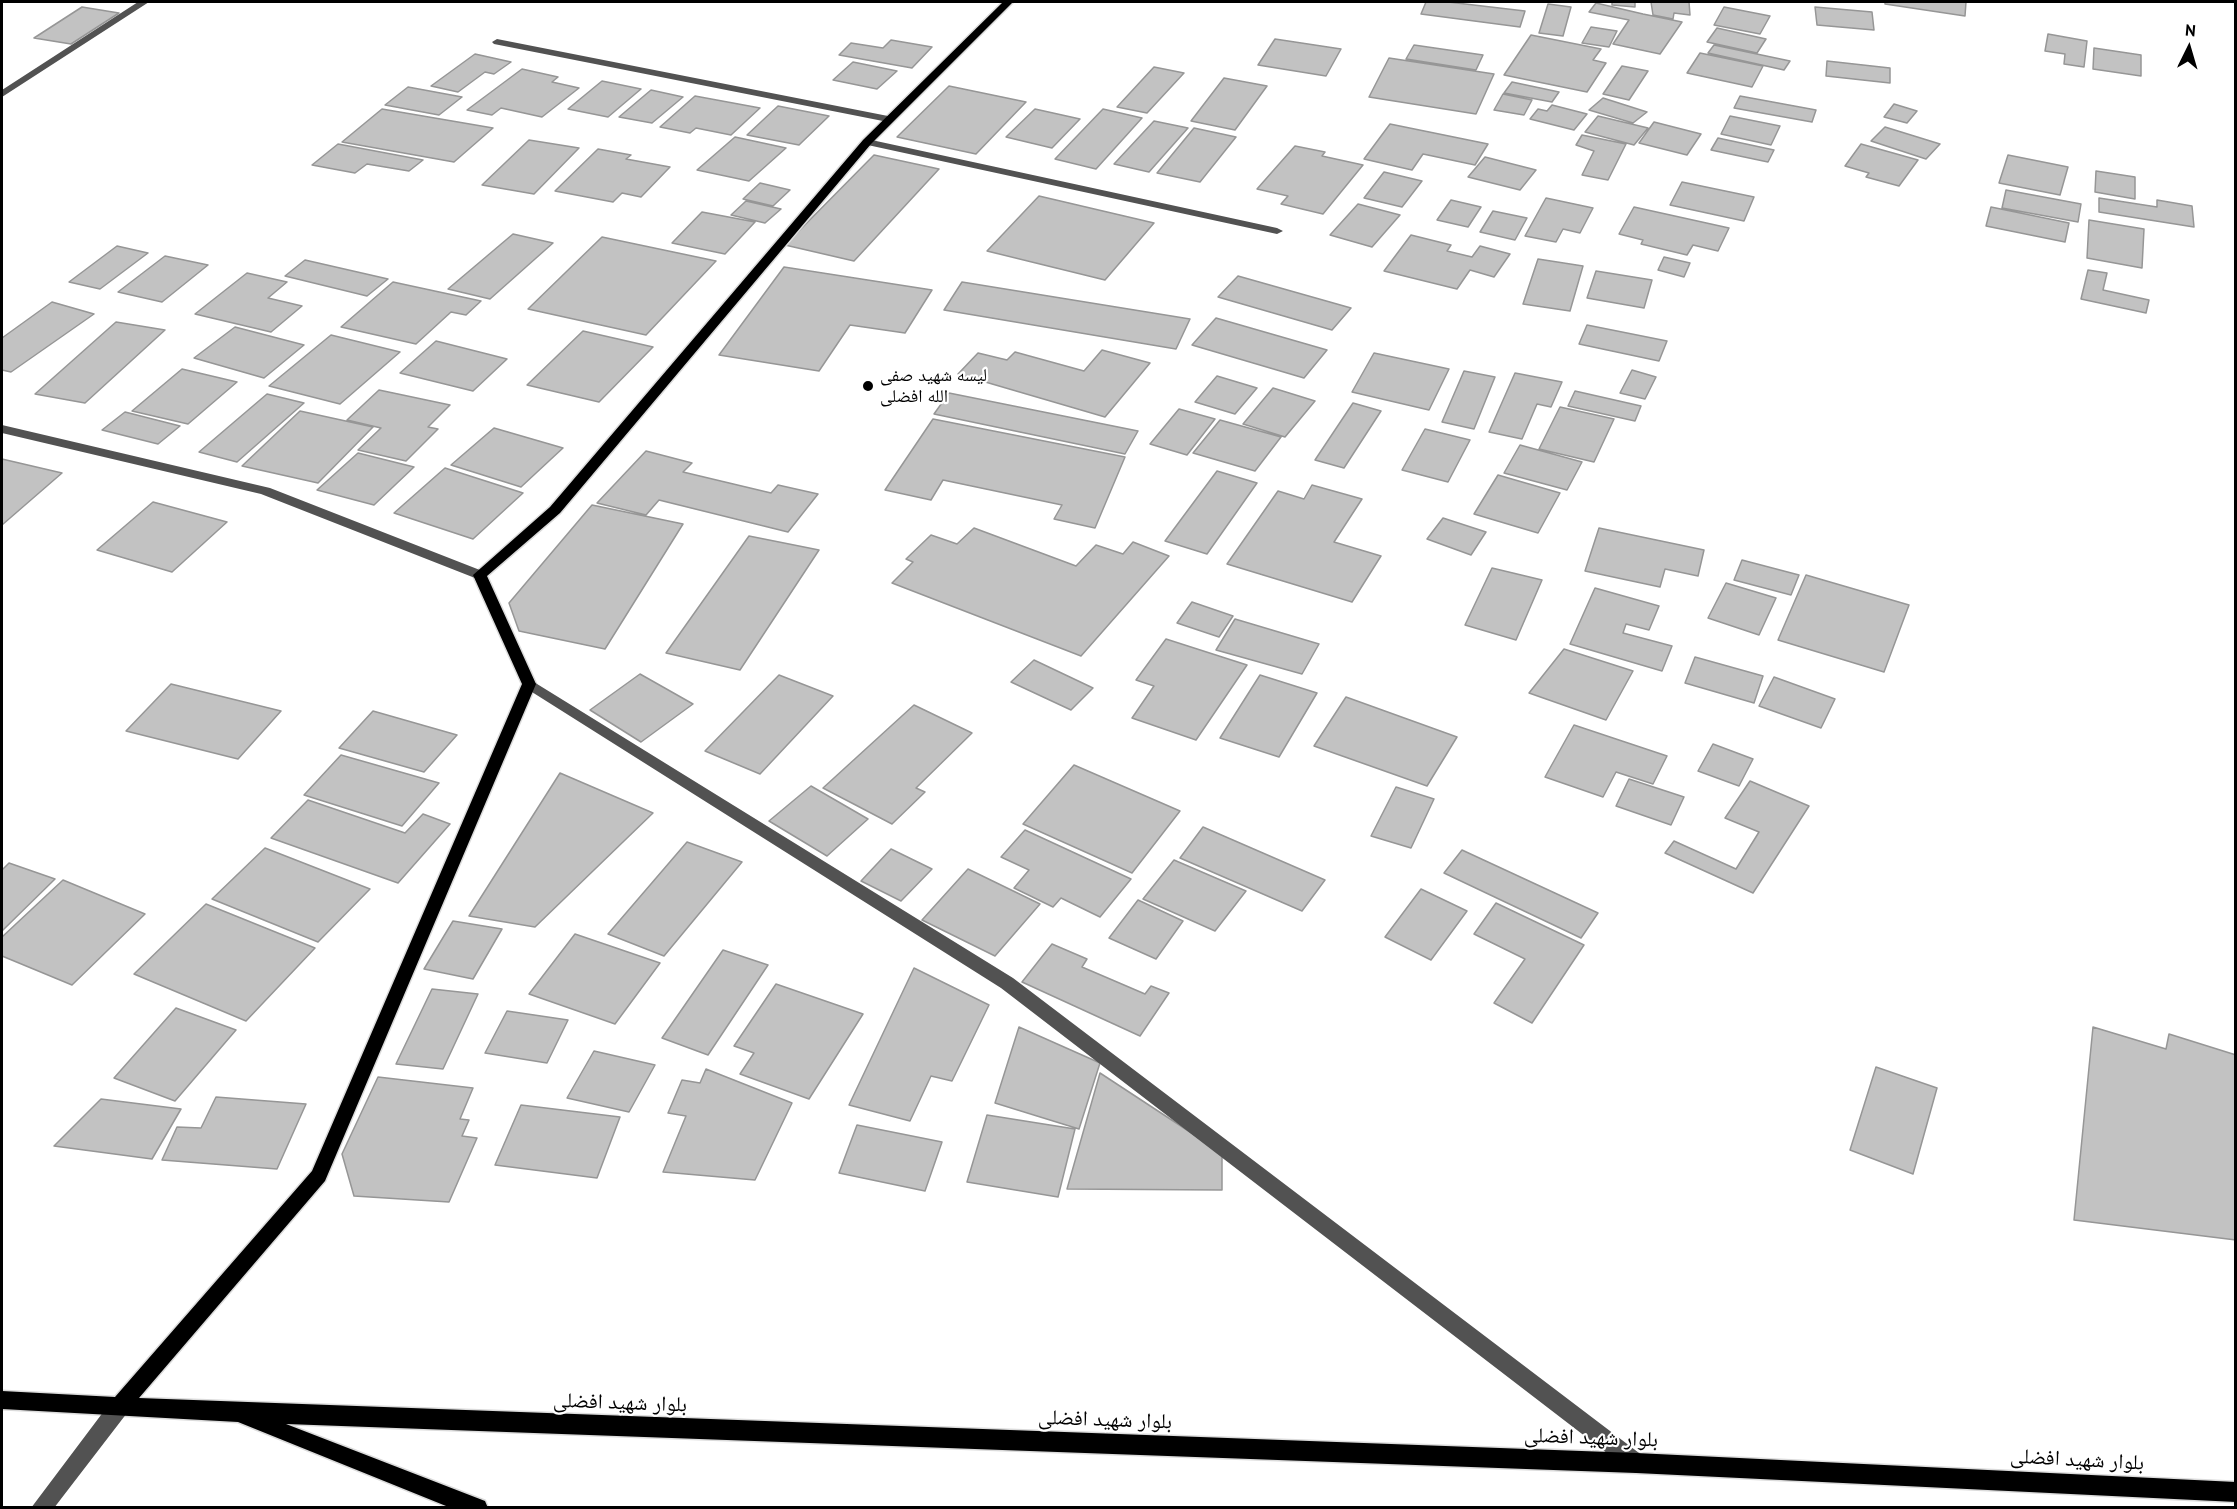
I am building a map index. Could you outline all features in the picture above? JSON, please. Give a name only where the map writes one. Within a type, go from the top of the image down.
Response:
[{"type":"main road","points":[[120,1406],[319,1176],[529,684],[480,575],[555,510],[867,142],[1008,2]]},
{"type":"main road","name":"بلوار شهید افضلی","points":[[2,1400],[234,1413],[1636,1463],[2235,1492]]},
{"type":"main road","points":[[234,1413],[478,1508]]},
{"type":"street","points":[[2,94],[144,2]]},
{"type":"street","points":[[497,42],[888,119]]},
{"type":"street","points":[[867,142],[1277,231]]},
{"type":"street","points":[[2,429],[265,491],[480,575]]},
{"type":"street","points":[[529,684],[1007,983],[1636,1463]]},
{"type":"street","points":[[41,1508],[120,1406]]},
{"type":"building","points":[[1426,2],[1448,2],[1525,11],[1520,27],[1421,14]]},
{"type":"building","points":[[1612,2],[1635,2],[1635,7],[1612,5]]},
{"type":"building","points":[[1651,2],[1689,2],[1690,15],[1674,13],[1673,19],[1653,15]]},
{"type":"building","points":[[1885,2],[1966,2],[1965,16],[1885,4]]},
{"type":"building","points":[[1596,3],[1682,22],[1660,54],[1613,44],[1629,20],[1589,12]]},
{"type":"building","points":[[1548,4],[1571,7],[1563,36],[1539,33]]},
{"type":"building","points":[[82,7],[119,13],[71,44],[34,38]]},
{"type":"building","points":[[1724,7],[1770,16],[1760,34],[1714,25]]},
{"type":"building","points":[[1815,7],[1872,12],[1874,30],[1817,25]]},
{"type":"building","points":[[1591,27],[1617,31],[1609,47],[1582,43]]},
{"type":"building","points":[[1717,28],[1766,39],[1757,53],[1707,42]]},
{"type":"building","points":[[2048,34],[2087,41],[2084,67],[2064,64],[2065,54],[2045,51]]},
{"type":"building","points":[[1531,35],[1601,49],[1593,60],[1606,63],[1587,92],[1504,75]]},
{"type":"building","points":[[1275,39],[1341,49],[1326,76],[1258,65]]},
{"type":"building","points":[[891,40],[932,47],[912,68],[839,55],[851,43],[883,48]]},
{"type":"building","points":[[1414,45],[1483,55],[1476,70],[1406,59]]},
{"type":"building","points":[[1714,45],[1790,61],[1784,70],[1708,53]]},
{"type":"building","points":[[2094,48],[2141,55],[2141,76],[2093,69]]},
{"type":"building","points":[[1700,53],[1763,66],[1752,87],[1687,73]]},
{"type":"building","points":[[475,54],[511,62],[494,74],[485,72],[458,92],[431,86]]},
{"type":"building","points":[[1389,58],[1494,74],[1476,114],[1369,97]]},
{"type":"building","points":[[1827,61],[1890,68],[1890,83],[1826,76]]},
{"type":"building","points":[[853,62],[897,71],[877,89],[833,80]]},
{"type":"building","points":[[1622,66],[1648,71],[1629,100],[1603,94]]},
{"type":"building","points":[[1154,67],[1184,73],[1147,113],[1117,107]]},
{"type":"building","points":[[522,69],[558,77],[552,82],[579,88],[542,117],[501,108],[492,115],[467,110]]},
{"type":"building","points":[[1224,78],[1267,86],[1235,130],[1191,121]]},
{"type":"building","points":[[602,81],[641,89],[608,117],[568,109]]},
{"type":"building","points":[[1512,82],[1559,92],[1552,102],[1504,93]]},
{"type":"building","points":[[949,86],[1026,102],[976,154],[897,137]]},
{"type":"building","points":[[408,87],[462,97],[439,115],[385,105]]},
{"type":"building","points":[[651,90],[683,97],[652,123],[619,117]]},
{"type":"building","points":[[1503,94],[1532,100],[1524,115],[1494,110]]},
{"type":"building","points":[[695,96],[760,108],[731,135],[696,128],[690,133],[660,127]]},
{"type":"building","points":[[1740,96],[1816,110],[1812,122],[1734,108]]},
{"type":"building","points":[[1603,98],[1647,112],[1633,123],[1589,110]]},
{"type":"building","points":[[1894,104],[1917,111],[1907,123],[1884,117]]},
{"type":"building","points":[[1552,105],[1587,114],[1574,130],[1530,119],[1538,109],[1547,111]]},
{"type":"building","points":[[778,106],[829,116],[799,145],[747,135]]},
{"type":"building","points":[[382,109],[493,128],[454,162],[342,142]]},
{"type":"building","points":[[1035,109],[1080,119],[1052,148],[1006,137]]},
{"type":"building","points":[[1103,109],[1142,118],[1096,169],[1055,159]]},
{"type":"building","points":[[1598,116],[1648,128],[1634,145],[1585,132]]},
{"type":"building","points":[[1730,116],[1780,126],[1771,145],[1721,134]]},
{"type":"building","points":[[1154,121],[1188,128],[1149,172],[1114,164]]},
{"type":"building","points":[[1654,122],[1701,134],[1687,155],[1639,143]]},
{"type":"building","points":[[1390,124],[1488,144],[1475,165],[1423,154],[1412,170],[1364,159]]},
{"type":"building","points":[[1885,127],[1940,144],[1926,159],[1871,141]]},
{"type":"building","points":[[1194,128],[1236,137],[1200,182],[1157,173]]},
{"type":"building","points":[[1582,135],[1626,144],[1608,180],[1582,175],[1594,151],[1576,145]]},
{"type":"building","points":[[735,137],[786,148],[749,181],[697,170]]},
{"type":"building","points":[[1718,138],[1774,150],[1768,162],[1711,150]]},
{"type":"building","points":[[529,140],[579,148],[534,194],[482,185]]},
{"type":"building","points":[[338,144],[423,160],[409,171],[367,164],[355,173],[312,165]]},
{"type":"building","points":[[1861,144],[1918,160],[1899,186],[1866,177],[1869,173],[1845,166]]},
{"type":"building","points":[[1295,146],[1325,152],[1322,156],[1363,165],[1323,214],[1281,204],[1288,196],[1257,189]]},
{"type":"building","points":[[598,149],[631,155],[626,159],[670,167],[641,197],[622,193],[613,202],[555,191]]},
{"type":"building","points":[[874,155],[939,169],[854,261],[785,245]]},
{"type":"building","points":[[2008,155],[2068,167],[2060,195],[1999,183]]},
{"type":"building","points":[[1485,157],[1536,170],[1520,190],[1468,177]]},
{"type":"building","points":[[2096,171],[2135,177],[2135,199],[2095,192]]},
{"type":"building","points":[[1384,172],[1422,181],[1402,207],[1364,198]]},
{"type":"building","points":[[1682,182],[1754,197],[1744,221],[1670,205]]},
{"type":"building","points":[[760,183],[790,190],[773,206],[743,199]]},
{"type":"building","points":[[2006,190],[2081,204],[2078,222],[2002,208]]},
{"type":"building","points":[[1039,196],[1154,223],[1105,280],[987,251]]},
{"type":"building","points":[[1546,198],[1593,208],[1580,233],[1563,229],[1556,242],[1525,236]]},
{"type":"building","points":[[2099,198],[2157,207],[2157,200],[2192,206],[2194,227],[2099,212]]},
{"type":"building","points":[[1451,200],[1481,207],[1468,227],[1437,220]]},
{"type":"building","points":[[746,201],[781,209],[765,223],[731,215]]},
{"type":"building","points":[[1358,204],[1400,215],[1372,247],[1330,235]]},
{"type":"building","points":[[1634,207],[1729,228],[1718,251],[1693,245],[1687,255],[1641,244],[1643,240],[1619,234]]},
{"type":"building","points":[[1991,207],[2069,223],[2065,242],[1986,226]]},
{"type":"building","points":[[1493,211],[1527,218],[1515,240],[1480,232]]},
{"type":"building","points":[[702,212],[755,222],[725,254],[672,243]]},
{"type":"building","points":[[2089,220],[2144,229],[2142,268],[2087,258]]},
{"type":"building","points":[[513,234],[553,243],[490,299],[448,289]]},
{"type":"building","points":[[1411,235],[1451,245],[1447,251],[1472,257],[1480,246],[1510,254],[1494,277],[1470,270],[1457,289],[1384,271]]},
{"type":"building","points":[[602,237],[716,261],[646,335],[528,309]]},
{"type":"building","points":[[117,246],[148,253],[100,289],[69,282]]},
{"type":"building","points":[[165,256],[208,265],[162,302],[118,292]]},
{"type":"building","points":[[1664,257],[1690,263],[1684,277],[1658,270]]},
{"type":"building","points":[[1538,259],[1583,266],[1570,311],[1523,304]]},
{"type":"building","points":[[305,260],[388,279],[367,296],[285,276]]},
{"type":"building","points":[[784,267],[932,290],[905,333],[850,325],[819,371],[719,355]]},
{"type":"building","points":[[2088,270],[2107,273],[2103,290],[2149,300],[2146,313],[2081,299]]},
{"type":"building","points":[[1596,271],[1652,280],[1644,308],[1587,298]]},
{"type":"building","points":[[247,273],[287,282],[268,298],[302,306],[271,332],[195,314]]},
{"type":"building","points":[[1238,276],[1351,308],[1332,330],[1218,297]]},
{"type":"building","points":[[393,282],[481,301],[466,315],[451,312],[416,344],[341,327]]},
{"type":"building","points":[[962,282],[1190,319],[1176,349],[944,310]]},
{"type":"building","points":[[52,302],[94,314],[11,372],[2,370],[2,338]]},
{"type":"building","points":[[1216,318],[1327,350],[1304,378],[1192,345]]},
{"type":"building","points":[[116,322],[165,330],[85,403],[35,394]]},
{"type":"building","points":[[1587,325],[1667,341],[1659,361],[1579,344]]},
{"type":"building","points":[[235,327],[304,345],[264,378],[194,358]]},
{"type":"building","points":[[583,331],[653,347],[599,402],[527,385]]},
{"type":"building","points":[[331,335],[400,352],[340,404],[269,386]]},
{"type":"building","points":[[436,341],[507,359],[473,391],[400,373]]},
{"type":"building","points":[[1102,350],[1150,363],[1105,417],[958,374],[978,353],[1007,360],[1015,352],[1084,371]]},
{"type":"building","points":[[1374,353],[1449,369],[1429,410],[1352,392]]},
{"type":"building","points":[[182,369],[237,382],[188,424],[132,411]]},
{"type":"building","points":[[1632,370],[1656,377],[1645,399],[1620,393]]},
{"type":"building","points":[[1464,371],[1495,377],[1474,429],[1442,422]]},
{"type":"building","points":[[1515,373],[1562,382],[1551,407],[1537,404],[1522,439],[1489,432]]},
{"type":"building","points":[[1217,376],[1257,388],[1235,414],[1195,402]]},
{"type":"building","points":[[1273,388],[1315,401],[1285,437],[1243,424]]},
{"type":"building","points":[[379,390],[450,405],[428,427],[438,429],[406,461],[358,450],[381,428],[347,420]]},
{"type":"building","points":[[1575,391],[1641,406],[1635,421],[1568,406]]},
{"type":"building","points":[[949,393],[1138,431],[1125,454],[934,414]]},
{"type":"building","points":[[267,394],[304,403],[237,462],[199,452]]},
{"type":"building","points":[[1353,403],[1381,411],[1344,468],[1315,460]]},
{"type":"building","points":[[1560,407],[1614,419],[1594,462],[1539,449]]},
{"type":"building","points":[[1179,409],[1215,419],[1187,455],[1150,444]]},
{"type":"building","points":[[300,411],[373,427],[318,483],[242,466]]},
{"type":"building","points":[[125,412],[180,426],[158,444],[102,430]]},
{"type":"building","points":[[933,419],[1125,457],[1095,528],[1054,519],[1062,505],[943,480],[931,500],[885,490]]},
{"type":"building","points":[[1220,420],[1281,437],[1255,471],[1193,453]]},
{"type":"building","points":[[494,428],[563,448],[521,487],[451,465]]},
{"type":"building","points":[[1425,429],[1470,440],[1448,482],[1402,470]]},
{"type":"building","points":[[1520,445],[1582,462],[1567,490],[1504,473]]},
{"type":"building","points":[[646,451],[692,463],[683,472],[771,493],[778,485],[818,494],[788,532],[659,500],[646,515],[597,503]]},
{"type":"building","points":[[358,453],[414,467],[374,505],[317,490]]},
{"type":"building","points":[[2,459],[62,473],[2,525]]},
{"type":"building","points":[[445,468],[523,493],[473,539],[394,513]]},
{"type":"building","points":[[1217,471],[1257,483],[1207,554],[1165,541]]},
{"type":"building","points":[[1498,475],[1560,493],[1538,533],[1474,514]]},
{"type":"building","points":[[1312,485],[1362,499],[1334,542],[1381,556],[1352,602],[1227,564],[1278,491],[1304,499]]},
{"type":"building","points":[[153,502],[227,522],[172,572],[97,550]]},
{"type":"building","points":[[592,505],[683,524],[605,649],[519,631],[509,603]]},
{"type":"building","points":[[1443,518],[1486,532],[1471,555],[1427,539]]},
{"type":"building","points":[[974,528],[1076,566],[1096,545],[1123,554],[1133,542],[1169,556],[1081,656],[892,583],[913,562],[906,559],[931,535],[957,544]]},
{"type":"building","points":[[1599,528],[1704,550],[1698,576],[1665,569],[1660,587],[1585,571]]},
{"type":"building","points":[[749,536],[819,550],[740,670],[666,653]]},
{"type":"building","points":[[1742,560],[1799,575],[1791,595],[1734,580]]},
{"type":"building","points":[[1492,568],[1542,580],[1516,640],[1465,625]]},
{"type":"building","points":[[1806,575],[1909,605],[1884,672],[1778,640]]},
{"type":"building","points":[[1726,583],[1776,598],[1759,635],[1708,618]]},
{"type":"building","points":[[1595,588],[1659,606],[1649,630],[1626,624],[1623,633],[1672,646],[1662,671],[1570,644]]},
{"type":"building","points":[[1192,602],[1233,616],[1219,637],[1177,623]]},
{"type":"building","points":[[1235,619],[1319,644],[1302,674],[1216,650]]},
{"type":"building","points":[[1166,639],[1247,665],[1196,740],[1132,718],[1154,686],[1136,680]]},
{"type":"building","points":[[1564,649],[1633,671],[1606,720],[1529,693]]},
{"type":"building","points":[[1695,657],[1763,676],[1754,703],[1685,683]]},
{"type":"building","points":[[1034,660],[1093,688],[1071,710],[1011,682]]},
{"type":"building","points":[[640,674],[693,704],[641,742],[590,710]]},
{"type":"building","points":[[779,675],[833,696],[760,774],[705,751]]},
{"type":"building","points":[[1260,675],[1317,693],[1279,757],[1220,738]]},
{"type":"building","points":[[1774,677],[1835,699],[1821,728],[1759,706]]},
{"type":"building","points":[[171,684],[281,711],[238,759],[126,731]]},
{"type":"building","points":[[1346,697],[1457,737],[1427,786],[1314,746]]},
{"type":"building","points":[[914,705],[972,733],[916,788],[925,792],[892,824],[823,788]]},
{"type":"building","points":[[373,711],[457,735],[424,772],[339,748]]},
{"type":"building","points":[[1574,725],[1667,756],[1653,784],[1616,772],[1603,797],[1545,777]]},
{"type":"building","points":[[1713,744],[1753,759],[1739,786],[1698,771]]},
{"type":"building","points":[[341,755],[439,783],[402,826],[304,795]]},
{"type":"building","points":[[1074,765],[1180,811],[1132,873],[1023,824]]},
{"type":"building","points":[[560,773],[653,813],[535,927],[469,916]]},
{"type":"building","points":[[1629,779],[1684,797],[1671,825],[1616,806]]},
{"type":"building","points":[[1750,781],[1809,806],[1753,893],[1665,853],[1674,841],[1736,869],[1759,832],[1725,818]]},
{"type":"building","points":[[811,786],[868,819],[827,856],[769,821]]},
{"type":"building","points":[[1396,787],[1434,799],[1411,848],[1371,836]]},
{"type":"building","points":[[308,800],[405,833],[423,814],[450,824],[398,883],[271,838]]},
{"type":"building","points":[[1203,827],[1325,880],[1302,911],[1180,858]]},
{"type":"building","points":[[1025,830],[1131,879],[1100,917],[1061,898],[1053,907],[1014,888],[1029,870],[1001,857]]},
{"type":"building","points":[[687,842],[742,862],[664,956],[608,934]]},
{"type":"building","points":[[265,848],[370,889],[318,942],[212,899]]},
{"type":"building","points":[[891,849],[932,869],[901,901],[861,881]]},
{"type":"building","points":[[1462,850],[1598,913],[1581,938],[1444,873]]},
{"type":"building","points":[[1174,860],[1246,891],[1215,931],[1143,899]]},
{"type":"building","points":[[9,863],[55,879],[2,931],[2,870]]},
{"type":"building","points":[[968,869],[1040,904],[995,956],[922,920]]},
{"type":"building","points":[[63,880],[145,914],[72,985],[2,956],[2,937]]},
{"type":"building","points":[[1421,889],[1467,911],[1431,960],[1385,937]]},
{"type":"building","points":[[1138,900],[1183,921],[1156,959],[1109,938]]},
{"type":"building","points":[[1496,903],[1584,945],[1532,1023],[1494,1003],[1525,959],[1474,934]]},
{"type":"building","points":[[206,904],[315,948],[246,1021],[134,974]]},
{"type":"building","points":[[453,921],[502,929],[473,979],[424,969]]},
{"type":"building","points":[[575,934],[660,963],[615,1024],[529,994]]},
{"type":"building","points":[[1052,944],[1087,959],[1082,967],[1145,994],[1151,986],[1169,993],[1140,1036],[1022,982]]},
{"type":"building","points":[[723,950],[768,965],[708,1055],[662,1038]]},
{"type":"building","points":[[914,968],[989,1005],[952,1081],[931,1076],[910,1121],[849,1105]]},
{"type":"building","points":[[776,984],[863,1014],[809,1099],[740,1074],[754,1053],[734,1046]]},
{"type":"building","points":[[432,989],[478,994],[443,1069],[396,1064]]},
{"type":"building","points":[[176,1008],[236,1030],[175,1101],[114,1078]]},
{"type":"building","points":[[507,1011],[568,1020],[547,1063],[485,1053]]},
{"type":"building","points":[[1019,1027],[1100,1063],[1079,1129],[995,1103]]},
{"type":"building","points":[[2093,1027],[2166,1049],[2169,1034],[2236,1055],[2236,1240],[2074,1220]]},
{"type":"building","points":[[594,1051],[655,1065],[629,1112],[567,1098]]},
{"type":"building","points":[[1876,1067],[1937,1088],[1913,1174],[1850,1150]]},
{"type":"building","points":[[706,1069],[792,1103],[755,1180],[663,1172],[686,1116],[668,1113],[682,1080],[700,1083]]},
{"type":"building","points":[[1100,1073],[1222,1153],[1222,1190],[1067,1189]]},
{"type":"building","points":[[378,1077],[473,1088],[460,1119],[469,1120],[462,1136],[477,1138],[449,1202],[354,1196],[342,1154]]},
{"type":"building","points":[[216,1097],[306,1104],[277,1169],[162,1160],[177,1127],[201,1128]]},
{"type":"building","points":[[101,1099],[181,1109],[152,1159],[54,1146]]},
{"type":"building","points":[[521,1105],[620,1117],[597,1178],[495,1165]]},
{"type":"building","points":[[987,1115],[1075,1129],[1058,1197],[967,1182]]},
{"type":"building","points":[[857,1125],[942,1142],[925,1191],[839,1173]]},
{"type":"place","name":"لیسه شهید صفی الله افضلی","points":[[868,386]]}]
